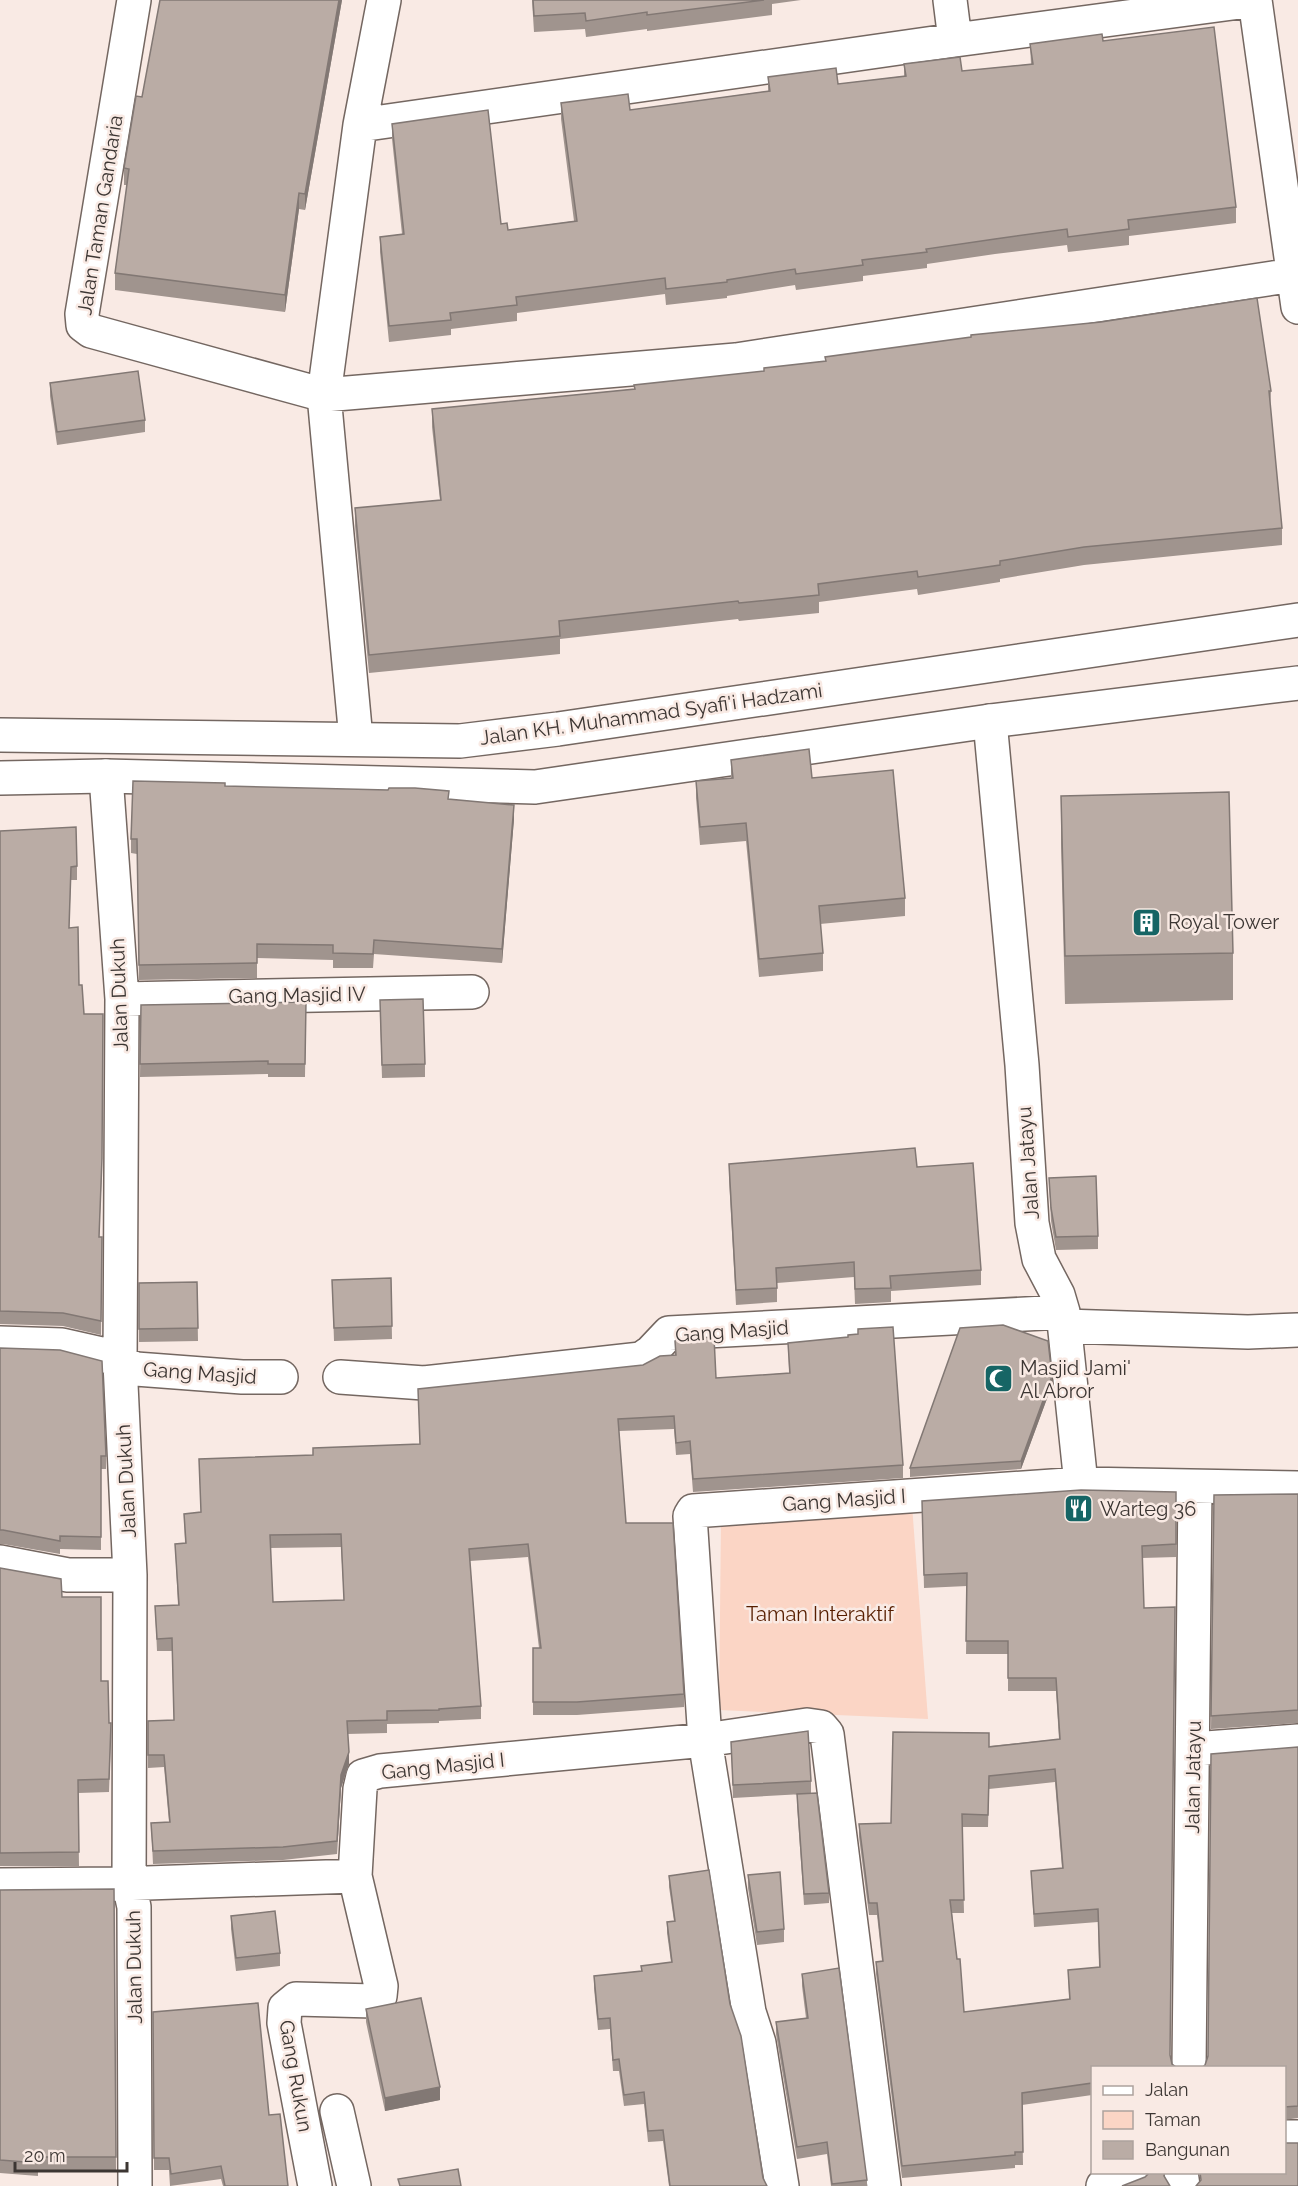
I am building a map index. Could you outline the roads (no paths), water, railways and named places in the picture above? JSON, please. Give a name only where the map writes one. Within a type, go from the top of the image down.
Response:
[{"type":"street","name":"Jalan Taman Gandaria","points":[[134,0],[82,314],[83,325],[91,331],[324,395]]},
{"type":"street","points":[[356,739],[324,395],[360,125],[384,0]]},
{"type":"street","points":[[950,0],[955,40]]},
{"type":"street","points":[[324,395],[736,360],[1296,291],[1256,0],[955,40],[360,125]]},
{"type":"street","name":"Jalan KH. Muhammad Syafi'i Hadzami","points":[[0,735],[460,741],[558,729],[1298,620]]},
{"type":"street","points":[[0,778],[106,776],[535,787],[990,721],[1298,683]]},
{"type":"street","name":"Jalan Jatayu","points":[[990,721],[1022,1065],[1032,1223],[1039,1259],[1058,1295],[1064,1319],[1081,1484]]},
{"type":"street","name":"Jalan Dukuh","points":[[106,776],[122,999],[120,1363],[130,1575],[129,1884],[134,1907],[135,2186]]},
{"type":"street","name":"Gang Masjid IV","points":[[122,999],[472,992]]},
{"type":"street","name":"Gang Masjid","points":[[340,1377],[424,1383],[641,1359],[651,1353],[669,1333],[1064,1319],[1248,1332],[1298,1330]]},
{"type":"street","name":"Gang Masjid","points":[[0,1343],[62,1345],[102,1353],[136,1369],[242,1377],[281,1377]]},
{"type":"street","points":[[1081,1484],[1298,1488]]},
{"type":"street","name":"Gang Masjid I","points":[[782,2186],[759,2043],[749,2012],[705,1740],[690,1515],[693,1512],[1081,1484]]},
{"type":"street","name":"Jalan Jatayu","points":[[1189,2066],[1195,1487]]},
{"type":"street","points":[[0,1562],[68,1575],[130,1575]]},
{"type":"street","points":[[705,1740],[807,1725],[821,1727],[827,1734],[884,2186]]},
{"type":"street","name":"Gang Masjid I","points":[[355,1876],[360,1789],[363,1776],[380,1771],[705,1740]]},
{"type":"street","points":[[1194,1749],[1298,1741]]},
{"type":"street","points":[[0,1885],[129,1884],[355,1876]]},
{"type":"street","name":"Gang Rukun","points":[[315,2186],[284,2023],[285,2008],[296,1999],[374,2001],[380,1996],[381,1986],[355,1876]]},
{"type":"street","points":[[337,2111],[354,2186]]},
{"type":"street","points":[[1103,2186],[1133,2174]]},
{"type":"place","name":"Royal Tower","points":[[1147,922]]},
{"type":"place","name":"Masjid Jami' Al Abror","points":[[999,1379]]},
{"type":"place","name":"Warteg 36","points":[[1079,1509]]},
{"type":"park label","name":"Taman Interaktif","points":[[820,1614]]}]
